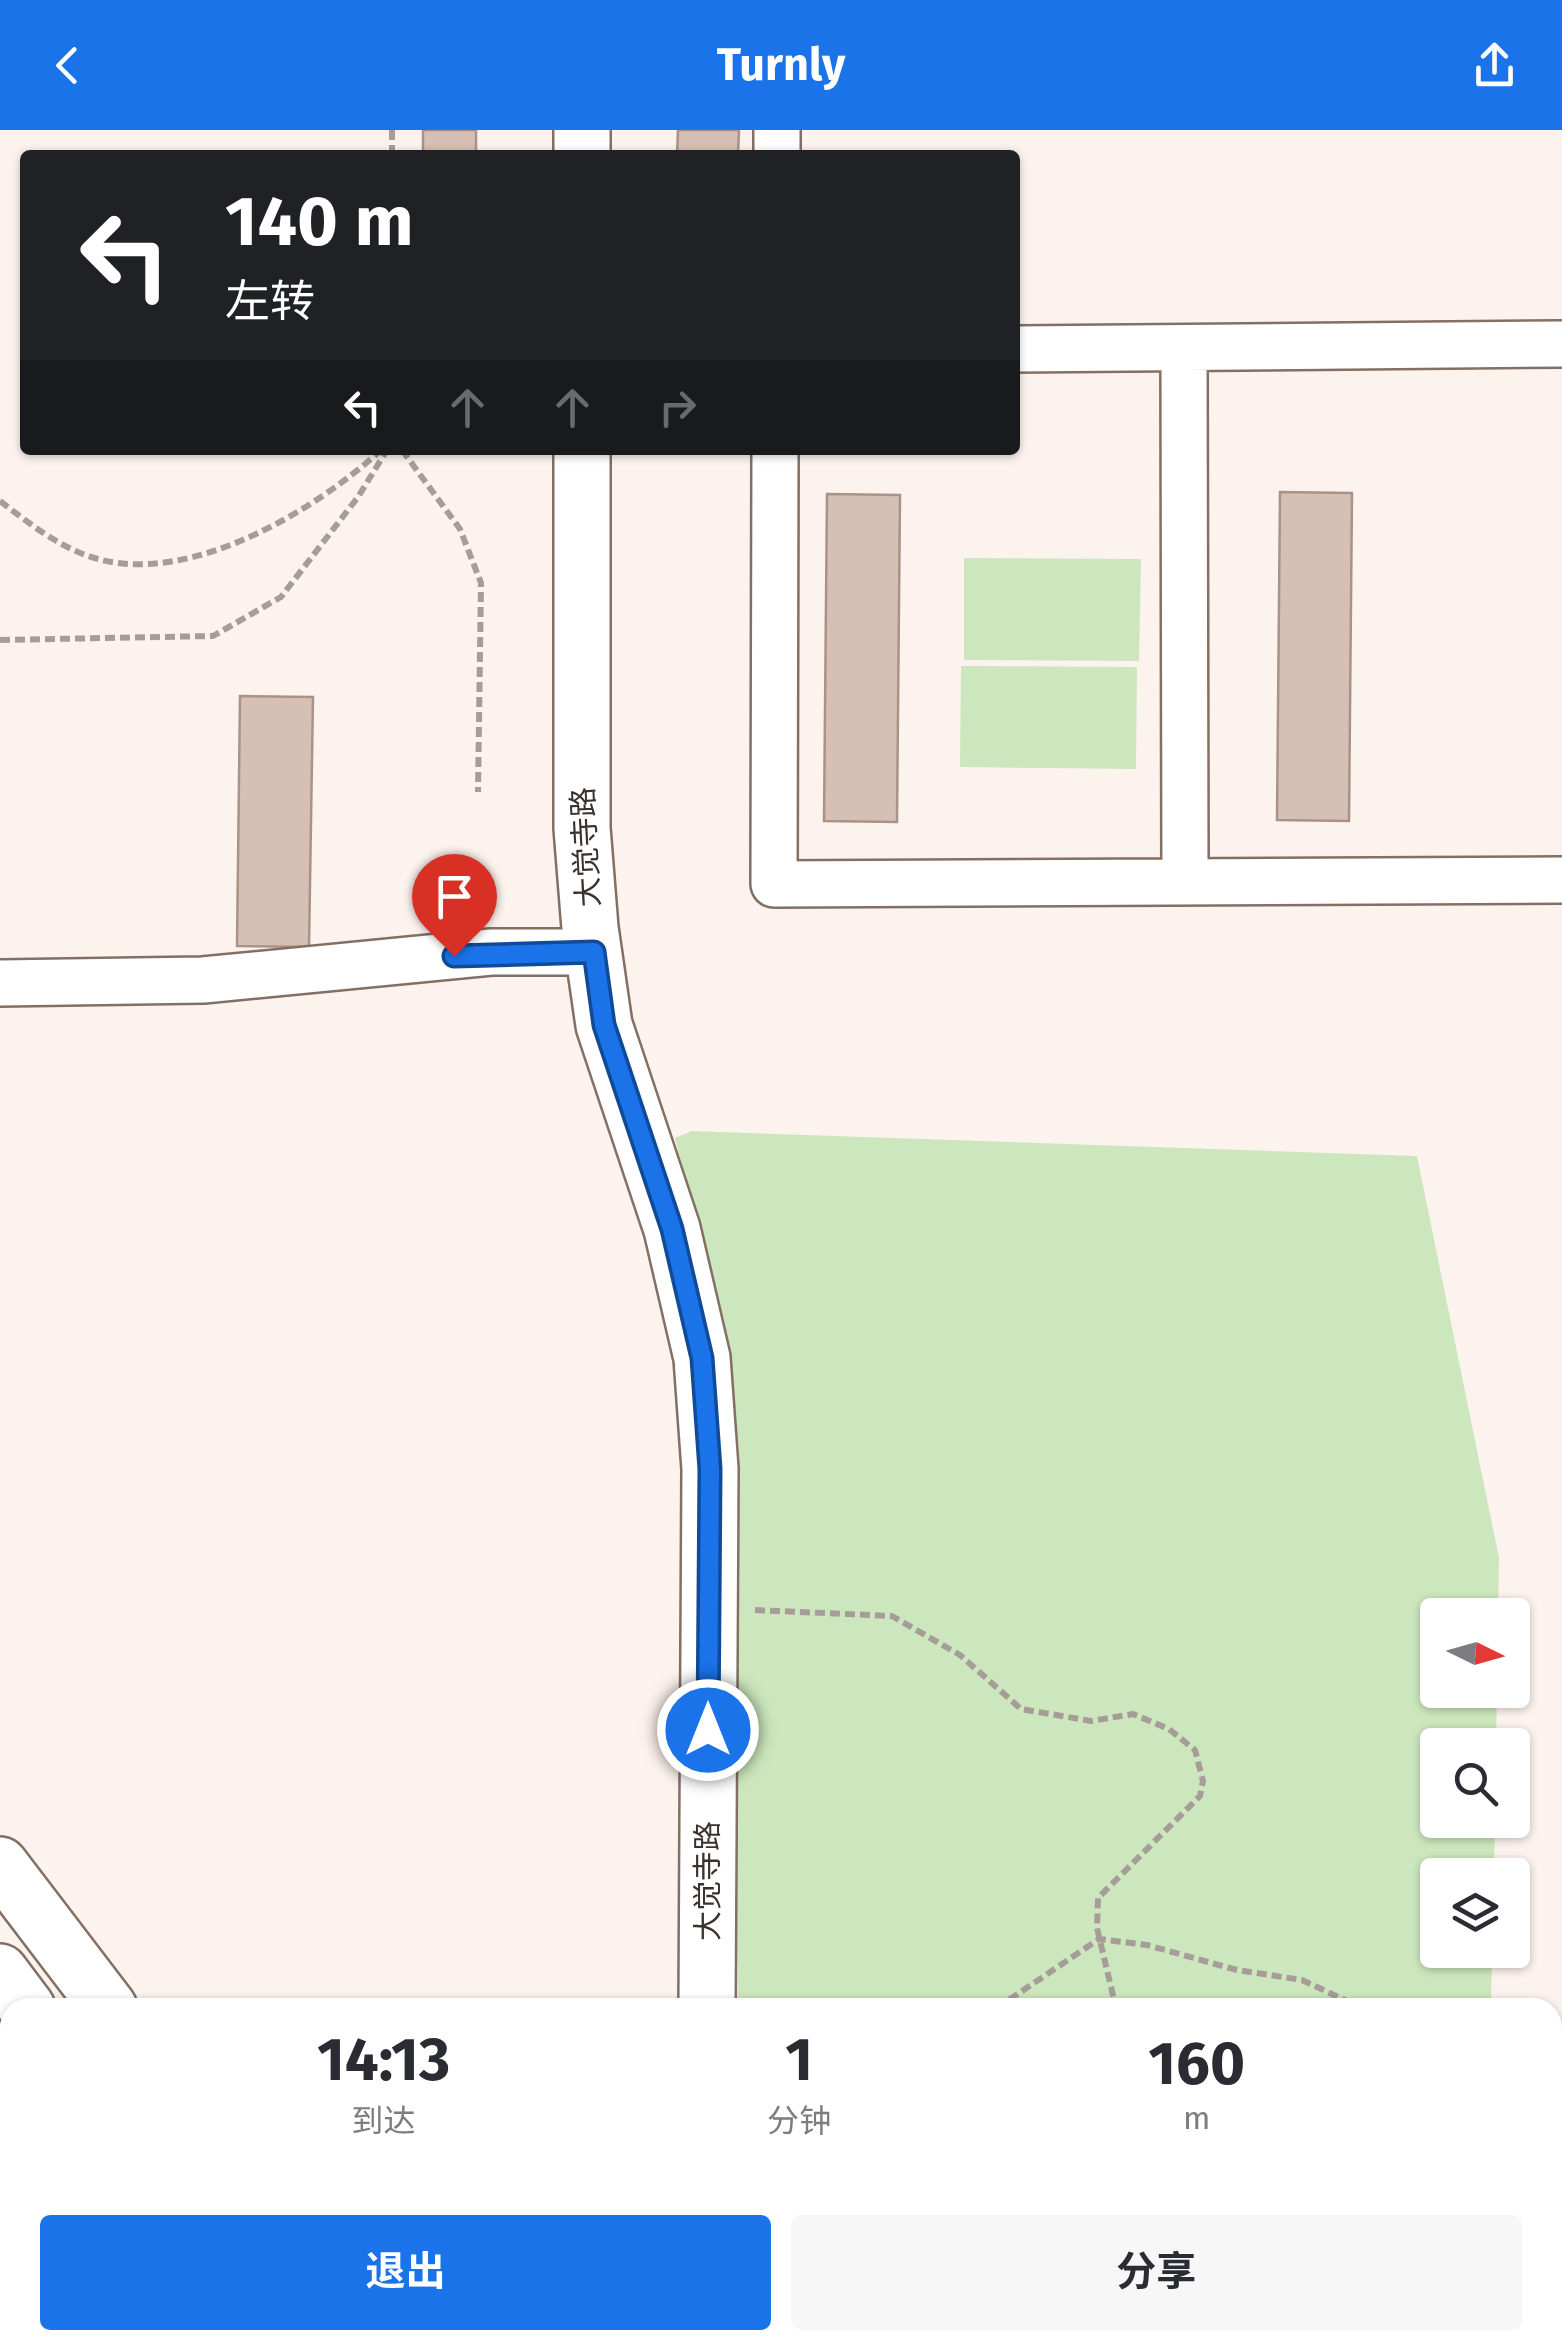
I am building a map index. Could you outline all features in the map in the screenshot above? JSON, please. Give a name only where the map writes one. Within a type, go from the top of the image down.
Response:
[{"type":"main road","name":"大觉寺路","points":[[582,455],[582,828],[594,952],[604,1025],[672,1229],[702,1358],[710,1469],[707,1998]]},
{"type":"main road","points":[[0,1865],[101,1998]]},
{"type":"main road","points":[[0,1972],[20,1998]]},
{"type":"street","points":[[1020,349],[1562,344]]},
{"type":"street","points":[[1184,348],[1186,882]]},
{"type":"street","points":[[775,455],[774,884],[1562,880]]},
{"type":"street","points":[[0,982],[203,980],[490,952],[594,952]]},
{"type":"path","points":[[0,500],[42,533],[98,559],[146,564],[247,541],[355,474],[378,455]]},
{"type":"path","points":[[0,640],[213,636],[280,597],[358,497],[381,455]]},
{"type":"path","points":[[406,455],[460,528],[481,583],[478,792]]},
{"type":"path","points":[[709,1611],[892,1616],[960,1656],[1021,1709],[1091,1721],[1133,1714],[1169,1729],[1195,1750],[1203,1781],[1200,1796],[1098,1898],[1099,1939],[1114,1998]]},
{"type":"path","points":[[1012,1998],[1099,1939],[1148,1944],[1237,1970],[1302,1980],[1340,1998]]},
{"type":"green space","points":[[964,558],[1141,559],[1139,661],[964,660]]},
{"type":"green space","points":[[961,666],[1137,667],[1136,769],[960,767]]},
{"type":"green space","points":[[692,1131],[1417,1156],[1499,1558],[1498,1598],[1420,1598],[1420,1708],[1497,1708],[1496,1728],[1420,1728],[1420,1838],[1495,1838],[1494,1858],[1420,1858],[1420,1968],[1492,1968],[1491,1998],[738,1998],[730,1354],[675,1138]]},
{"type":"building","points":[[423,130],[476,130],[476,150],[423,150]]},
{"type":"building","points":[[678,130],[739,130],[738,150],[677,150]]},
{"type":"building","points":[[1280,492],[1352,493],[1349,821],[1277,820]]},
{"type":"building","points":[[827,494],[900,495],[897,822],[824,821]]},
{"type":"building","points":[[240,696],[313,697],[309,947],[237,946]]},
{"type":"route","points":[[454,956],[594,952],[604,1025],[672,1229],[702,1358],[710,1469],[708,1730]]}]
